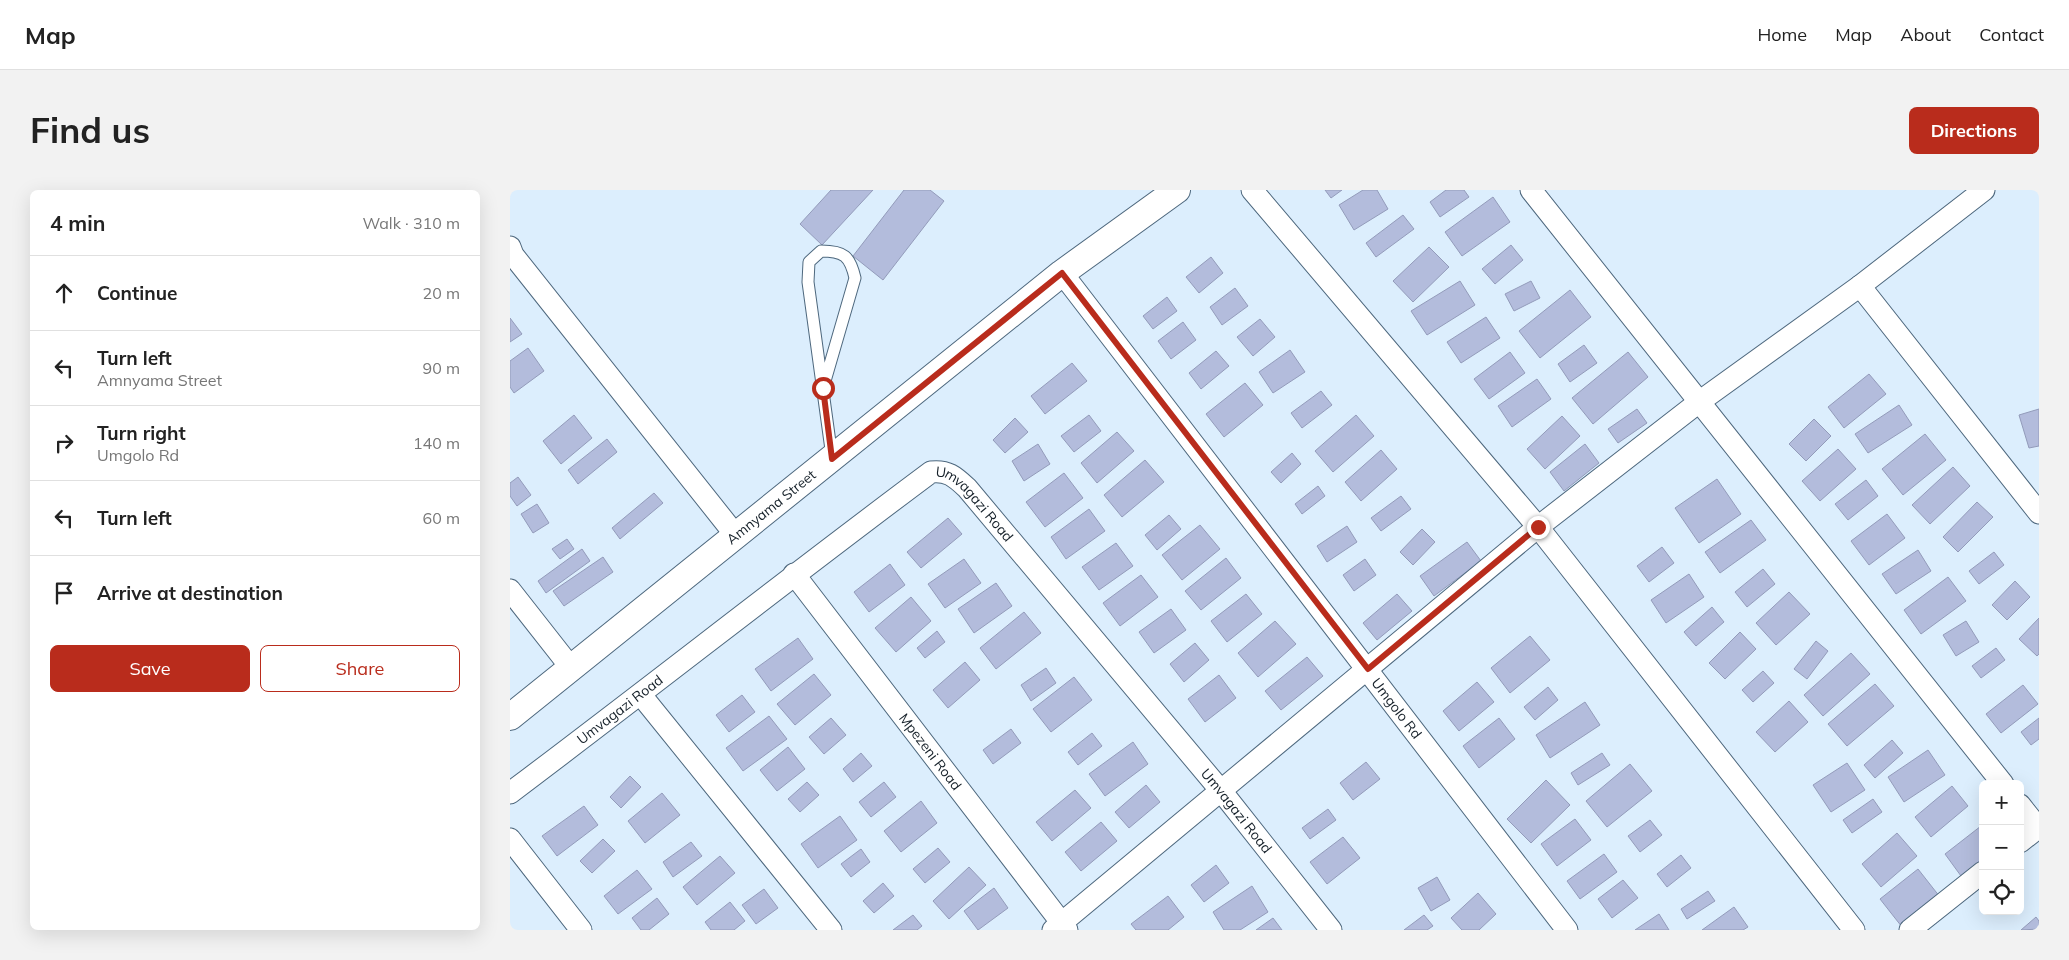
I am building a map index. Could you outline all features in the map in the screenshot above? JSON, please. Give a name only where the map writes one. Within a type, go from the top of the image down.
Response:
[{"type":"street","name":"Amnyama Street","points":[[510,717],[1062,273],[1177,190]]},
{"type":"street","points":[[1252,190],[1538,527],[1854,930]]},
{"type":"street","points":[[1531,190],[2000,780]]},
{"type":"street","points":[[1061,928],[1538,527],[1699,402],[1860,286],[1984,190]]},
{"type":"street","points":[[510,247],[513,255],[737,536]]},
{"type":"street","name":"Umgolo Rd","points":[[1062,273],[1567,930]]},
{"type":"street","points":[[1860,286],[2039,513]]},
{"type":"street","name":"Umvagazi Road","points":[[510,793],[641,694],[794,574],[931,472],[942,470],[952,474],[967,488],[1222,792],[1331,930]]},
{"type":"street","name":"Mpezeni Road","points":[[794,574],[1061,928]]},
{"type":"street","points":[[510,590],[572,669]]},
{"type":"street","points":[[641,694],[831,930]]},
{"type":"street","points":[[2024,810],[2039,828],[2024,839]]},
{"type":"street","points":[[510,838],[581,930]]},
{"type":"street","points":[[1910,930],[1979,875]]},
{"type":"lane","points":[[823,388],[855,278],[851,262],[837,251],[821,251],[809,262],[808,282],[832,459]]},
{"type":"building","points":[[831,190],[873,190],[822,245],[800,224]]},
{"type":"building","points":[[904,190],[930,190],[944,201],[883,280],[853,256]]},
{"type":"building","points":[[1325,190],[1342,190],[1331,198]]},
{"type":"building","points":[[1363,190],[1377,190],[1388,209],[1354,230],[1339,205]]},
{"type":"building","points":[[1446,190],[1464,190],[1469,197],[1440,217],[1430,202]]},
{"type":"building","points":[[1493,197],[1510,222],[1462,256],[1445,232]]},
{"type":"building","points":[[1403,215],[1414,229],[1376,257],[1366,243]]},
{"type":"building","points":[[1511,245],[1523,260],[1495,284],[1482,269]]},
{"type":"building","points":[[1429,247],[1449,267],[1413,302],[1393,281]]},
{"type":"building","points":[[1211,257],[1223,273],[1199,293],[1186,277]]},
{"type":"building","points":[[1460,281],[1475,305],[1427,335],[1411,311]]},
{"type":"building","points":[[1531,281],[1540,298],[1514,311],[1505,294]]},
{"type":"building","points":[[1235,288],[1248,306],[1222,325],[1210,307]]},
{"type":"building","points":[[1570,290],[1591,317],[1540,358],[1519,331]]},
{"type":"building","points":[[1167,297],[1177,311],[1153,329],[1143,316]]},
{"type":"building","points":[[1486,317],[1500,338],[1461,363],[1447,342]]},
{"type":"building","points":[[510,318],[522,334],[510,342]]},
{"type":"building","points":[[1260,319],[1275,337],[1253,356],[1237,337]]},
{"type":"building","points":[[1183,322],[1196,340],[1171,359],[1158,341]]},
{"type":"building","points":[[1584,345],[1597,363],[1570,382],[1558,364]]},
{"type":"building","points":[[528,348],[544,371],[514,393],[510,387],[510,361]]},
{"type":"building","points":[[1290,350],[1305,372],[1273,393],[1259,372]]},
{"type":"building","points":[[1216,351],[1229,366],[1201,389],[1189,373]]},
{"type":"building","points":[[1510,352],[1525,373],[1489,399],[1474,379]]},
{"type":"building","points":[[1628,352],[1648,377],[1593,424],[1572,398]]},
{"type":"building","points":[[1072,363],[1087,381],[1045,414],[1031,396]]},
{"type":"building","points":[[1869,374],[1886,394],[1844,428],[1828,407]]},
{"type":"building","points":[[1537,379],[1551,399],[1512,427],[1498,406]]},
{"type":"building","points":[[1245,383],[1263,405],[1224,437],[1206,414]]},
{"type":"building","points":[[1321,391],[1332,405],[1302,428],[1291,413]]},
{"type":"building","points":[[1899,405],[1912,425],[1868,453],[1855,434]]},
{"type":"building","points":[[1637,409],[1647,423],[1618,443],[1608,429]]},
{"type":"building","points":[[2039,409],[2039,446],[2029,448],[2019,415]]},
{"type":"building","points":[[574,415],[592,438],[561,464],[543,441]]},
{"type":"building","points":[[1089,415],[1101,431],[1074,452],[1061,436]]},
{"type":"building","points":[[1356,415],[1374,436],[1333,472],[1315,451]]},
{"type":"building","points":[[1562,416],[1580,436],[1545,469],[1527,449]]},
{"type":"building","points":[[1015,418],[1028,432],[1005,453],[993,440]]},
{"type":"building","points":[[1814,419],[1831,436],[1806,461],[1789,444]]},
{"type":"building","points":[[1117,432],[1134,451],[1097,483],[1081,463]]},
{"type":"building","points":[[1925,434],[1946,460],[1903,495],[1882,469]]},
{"type":"building","points":[[607,439],[617,452],[578,484],[568,470]]},
{"type":"building","points":[[1038,444],[1050,464],[1024,481],[1012,461]]},
{"type":"building","points":[[1585,444],[1599,463],[1564,491],[1550,472]]},
{"type":"building","points":[[1838,449],[1856,469],[1820,501],[1802,481]]},
{"type":"building","points":[[1381,450],[1397,469],[1361,501],[1345,482]]},
{"type":"building","points":[[1292,453],[1301,464],[1281,483],[1271,472]]},
{"type":"building","points":[[1145,460],[1164,482],[1122,517],[1104,495]]},
{"type":"building","points":[[1953,467],[1970,486],[1930,524],[1912,505]]},
{"type":"building","points":[[1064,473],[1083,498],[1045,527],[1026,502]]},
{"type":"building","points":[[518,477],[531,495],[517,506],[510,496],[510,483]]},
{"type":"building","points":[[1717,479],[1741,514],[1699,543],[1675,508]]},
{"type":"building","points":[[1866,480],[1878,496],[1848,520],[1835,504]]},
{"type":"building","points":[[1318,486],[1325,496],[1302,514],[1295,504]]},
{"type":"building","points":[[654,493],[663,503],[620,539],[612,528]]},
{"type":"building","points":[[1401,496],[1411,509],[1381,531],[1371,518]]},
{"type":"building","points":[[1977,502],[1993,517],[1958,552],[1943,537]]},
{"type":"building","points":[[537,504],[549,523],[533,533],[521,514]]},
{"type":"building","points":[[1089,509],[1105,531],[1066,559],[1051,537]]},
{"type":"building","points":[[1887,514],[1905,538],[1869,565],[1851,541]]},
{"type":"building","points":[[1169,515],[1181,529],[1157,550],[1145,535]]},
{"type":"building","points":[[948,518],[962,534],[921,568],[907,552]]},
{"type":"building","points":[[1751,520],[1766,540],[1720,573],[1705,552]]},
{"type":"building","points":[[1200,525],[1220,549],[1182,580],[1162,555]]},
{"type":"building","points":[[1347,526],[1357,542],[1327,562],[1317,546]]},
{"type":"building","points":[[1422,529],[1435,542],[1413,565],[1400,552]]},
{"type":"building","points":[[567,539],[574,549],[560,559],[552,549]]},
{"type":"building","points":[[1467,542],[1481,561],[1434,596],[1420,576]]},
{"type":"building","points":[[1116,543],[1133,566],[1099,590],[1082,567]]},
{"type":"building","points":[[1662,547],[1674,563],[1649,582],[1637,566]]},
{"type":"building","points":[[582,549],[590,561],[546,593],[538,581]]},
{"type":"building","points":[[1918,550],[1931,571],[1896,594],[1882,574]]},
{"type":"building","points":[[1994,552],[2004,565],[1979,584],[1969,571]]},
{"type":"building","points":[[603,557],[613,572],[564,606],[553,591]]},
{"type":"building","points":[[1226,558],[1241,578],[1201,610],[1185,591]]},
{"type":"building","points":[[964,559],[981,583],[945,608],[928,584]]},
{"type":"building","points":[[1365,559],[1376,575],[1354,591],[1343,575]]},
{"type":"building","points":[[890,564],[905,585],[869,612],[854,592]]},
{"type":"building","points":[[1763,569],[1775,584],[1747,607],[1735,592]]},
{"type":"building","points":[[1689,574],[1704,597],[1666,623],[1651,600]]},
{"type":"building","points":[[1141,575],[1158,597],[1120,626],[1103,603]]},
{"type":"building","points":[[1948,577],[1966,601],[1921,634],[1904,610]]},
{"type":"building","points":[[2015,581],[2030,597],[2007,620],[1992,605]]},
{"type":"building","points":[[996,583],[1012,606],[974,633],[958,609]]},
{"type":"building","points":[[1789,592],[1810,614],[1776,645],[1756,623]]},
{"type":"building","points":[[1246,594],[1262,614],[1227,642],[1211,621]]},
{"type":"building","points":[[1397,594],[1412,611],[1377,640],[1363,623]]},
{"type":"building","points":[[911,597],[931,621],[896,652],[875,628]]},
{"type":"building","points":[[1712,607],[1724,622],[1696,646],[1684,632]]},
{"type":"building","points":[[1171,609],[1186,630],[1154,653],[1139,632]]},
{"type":"building","points":[[1024,612],[1041,633],[996,669],[980,648]]},
{"type":"building","points":[[2039,618],[2039,654],[2037,656],[2019,639]]},
{"type":"building","points":[[1275,621],[1296,644],[1258,677],[1238,653]]},
{"type":"building","points":[[1966,621],[1979,642],[1956,656],[1943,635]]},
{"type":"building","points":[[937,631],[945,642],[925,658],[917,648]]},
{"type":"building","points":[[1740,632],[1756,649],[1725,679],[1709,663]]},
{"type":"building","points":[[1530,636],[1550,660],[1510,693],[1491,668]]},
{"type":"building","points":[[798,638],[813,659],[771,691],[755,669]]},
{"type":"building","points":[[1816,641],[1828,651],[1807,679],[1794,669]]},
{"type":"building","points":[[1195,643],[1209,660],[1184,682],[1170,664]]},
{"type":"building","points":[[1996,648],[2005,660],[1981,678],[1972,666]]},
{"type":"building","points":[[1851,653],[1870,674],[1823,716],[1804,695]]},
{"type":"building","points":[[1307,657],[1323,676],[1281,710],[1265,691]]},
{"type":"building","points":[[965,662],[980,680],[948,708],[933,690]]},
{"type":"building","points":[[1046,668],[1056,683],[1031,701],[1021,685]]},
{"type":"building","points":[[1763,671],[1774,683],[1753,702],[1742,690]]},
{"type":"building","points":[[814,674],[831,695],[795,725],[777,704]]},
{"type":"building","points":[[1219,675],[1236,698],[1205,722],[1188,699]]},
{"type":"building","points":[[1074,677],[1092,700],[1051,732],[1033,709]]},
{"type":"building","points":[[1477,682],[1494,702],[1459,731],[1443,711]]},
{"type":"building","points":[[1875,684],[1894,706],[1847,746],[1828,724]]},
{"type":"building","points":[[2023,685],[2038,704],[2001,733],[1986,714]]},
{"type":"building","points":[[1548,687],[1558,700],[1535,720],[1524,707]]},
{"type":"building","points":[[742,695],[755,712],[729,732],[716,715]]},
{"type":"building","points":[[1789,701],[1808,722],[1775,752],[1756,732]]},
{"type":"building","points":[[1585,702],[1600,725],[1550,758],[1536,735]]},
{"type":"building","points":[[769,716],[787,739],[743,771],[726,748]]},
{"type":"building","points":[[831,718],[846,735],[824,754],[809,737]]},
{"type":"building","points":[[1499,718],[1515,739],[1479,768],[1463,746]]},
{"type":"building","points":[[2039,718],[2039,739],[2031,745],[2021,732]]},
{"type":"building","points":[[1011,729],[1021,743],[993,764],[983,750]]},
{"type":"building","points":[[1092,733],[1102,746],[1078,765],[1068,752]]},
{"type":"building","points":[[1892,740],[1903,753],[1875,778],[1864,765]]},
{"type":"building","points":[[1133,742],[1148,764],[1105,796],[1089,774]]},
{"type":"building","points":[[788,747],[805,769],[777,791],[760,770]]},
{"type":"building","points":[[1928,750],[1945,775],[1904,802],[1888,777]]},
{"type":"building","points":[[861,753],[872,766],[853,782],[843,769]]},
{"type":"building","points":[[1602,753],[1610,765],[1578,785],[1571,773]]},
{"type":"building","points":[[1366,762],[1380,779],[1353,800],[1340,783]]},
{"type":"building","points":[[1847,763],[1865,790],[1831,812],[1813,785]]},
{"type":"building","points":[[1630,764],[1652,791],[1607,827],[1586,801]]},
{"type":"building","points":[[630,776],[641,787],[621,808],[610,797]]},
{"type":"building","points":[[1546,780],[1570,805],[1531,843],[1507,819]]},
{"type":"building","points":[[807,782],[819,795],[800,812],[788,799]]},
{"type":"building","points":[[884,782],[896,797],[871,817],[859,802]]},
{"type":"building","points":[[1146,785],[1160,802],[1129,828],[1115,812]]},
{"type":"building","points":[[1952,786],[1968,806],[1931,837],[1915,817]]},
{"type":"building","points":[[1075,790],[1091,808],[1052,841],[1036,822]]},
{"type":"building","points":[[662,793],[680,815],[645,843],[628,821]]},
{"type":"building","points":[[1873,799],[1882,812],[1852,833],[1843,820]]},
{"type":"building","points":[[921,801],[937,823],[901,852],[884,831]]},
{"type":"building","points":[[584,806],[598,825],[557,856],[542,836]]},
{"type":"building","points":[[1328,809],[1336,820],[1310,839],[1302,828]]},
{"type":"building","points":[[840,816],[857,840],[818,868],[801,844]]},
{"type":"building","points":[[1575,819],[1591,840],[1557,866],[1541,844]]},
{"type":"building","points":[[1650,820],[1662,835],[1640,852],[1628,836]]},
{"type":"building","points":[[1101,822],[1117,841],[1081,871],[1065,852]]},
{"type":"building","points":[[1979,828],[1979,863],[1961,876],[1945,854]]},
{"type":"building","points":[[1897,833],[1917,856],[1881,887],[1862,864]]},
{"type":"building","points":[[1343,837],[1360,858],[1327,884],[1310,862]]},
{"type":"building","points":[[603,839],[615,851],[592,873],[580,861]]},
{"type":"building","points":[[691,842],[702,856],[673,877],[663,862]]},
{"type":"building","points":[[938,848],[950,862],[925,883],[913,869]]},
{"type":"building","points":[[861,849],[870,862],[851,877],[841,864]]},
{"type":"building","points":[[1604,854],[1617,872],[1580,899],[1567,881]]},
{"type":"building","points":[[1681,855],[1691,868],[1667,887],[1657,874]]},
{"type":"building","points":[[720,856],[735,873],[697,905],[683,887]]},
{"type":"building","points":[[1216,865],[1229,883],[1204,902],[1191,885]]},
{"type":"building","points":[[969,867],[986,885],[949,919],[933,901]]},
{"type":"building","points":[[1918,869],[1940,897],[1902,927],[1880,899]]},
{"type":"building","points":[[637,870],[652,889],[618,914],[604,896]]},
{"type":"building","points":[[1437,877],[1450,900],[1431,911],[1418,888]]},
{"type":"building","points":[[1623,880],[1638,898],[1612,918],[1598,899]]},
{"type":"building","points":[[883,883],[894,896],[874,913],[863,901]]},
{"type":"building","points":[[1252,886],[1268,912],[1240,930],[1224,930],[1213,912]]},
{"type":"building","points":[[994,888],[1008,908],[978,930],[964,911]]},
{"type":"building","points":[[764,889],[778,908],[756,924],[742,905]]},
{"type":"building","points":[[1708,891],[1715,901],[1687,919],[1681,909]]},
{"type":"building","points":[[1478,893],[1496,914],[1479,930],[1462,930],[1451,918]]},
{"type":"building","points":[[1168,896],[1184,917],[1168,930],[1136,930],[1131,924]]},
{"type":"building","points":[[657,898],[669,914],[649,930],[641,930],[632,918]]},
{"type":"building","points":[[730,902],[745,921],[734,930],[711,930],[705,922]]},
{"type":"building","points":[[1734,907],[1748,927],[1743,930],[1702,930]]},
{"type":"building","points":[[1659,914],[1669,930],[1635,930]]},
{"type":"building","points":[[913,915],[922,926],[917,930],[893,930]]},
{"type":"building","points":[[1424,915],[1433,926],[1427,930],[1404,930]]},
{"type":"building","points":[[2036,917],[2039,921],[2039,929],[2021,930]]},
{"type":"building","points":[[1273,918],[1282,930],[1256,930]]},
{"type":"route","points":[[823,388],[832,459],[1062,273],[1368,669],[1538,527]]}]
